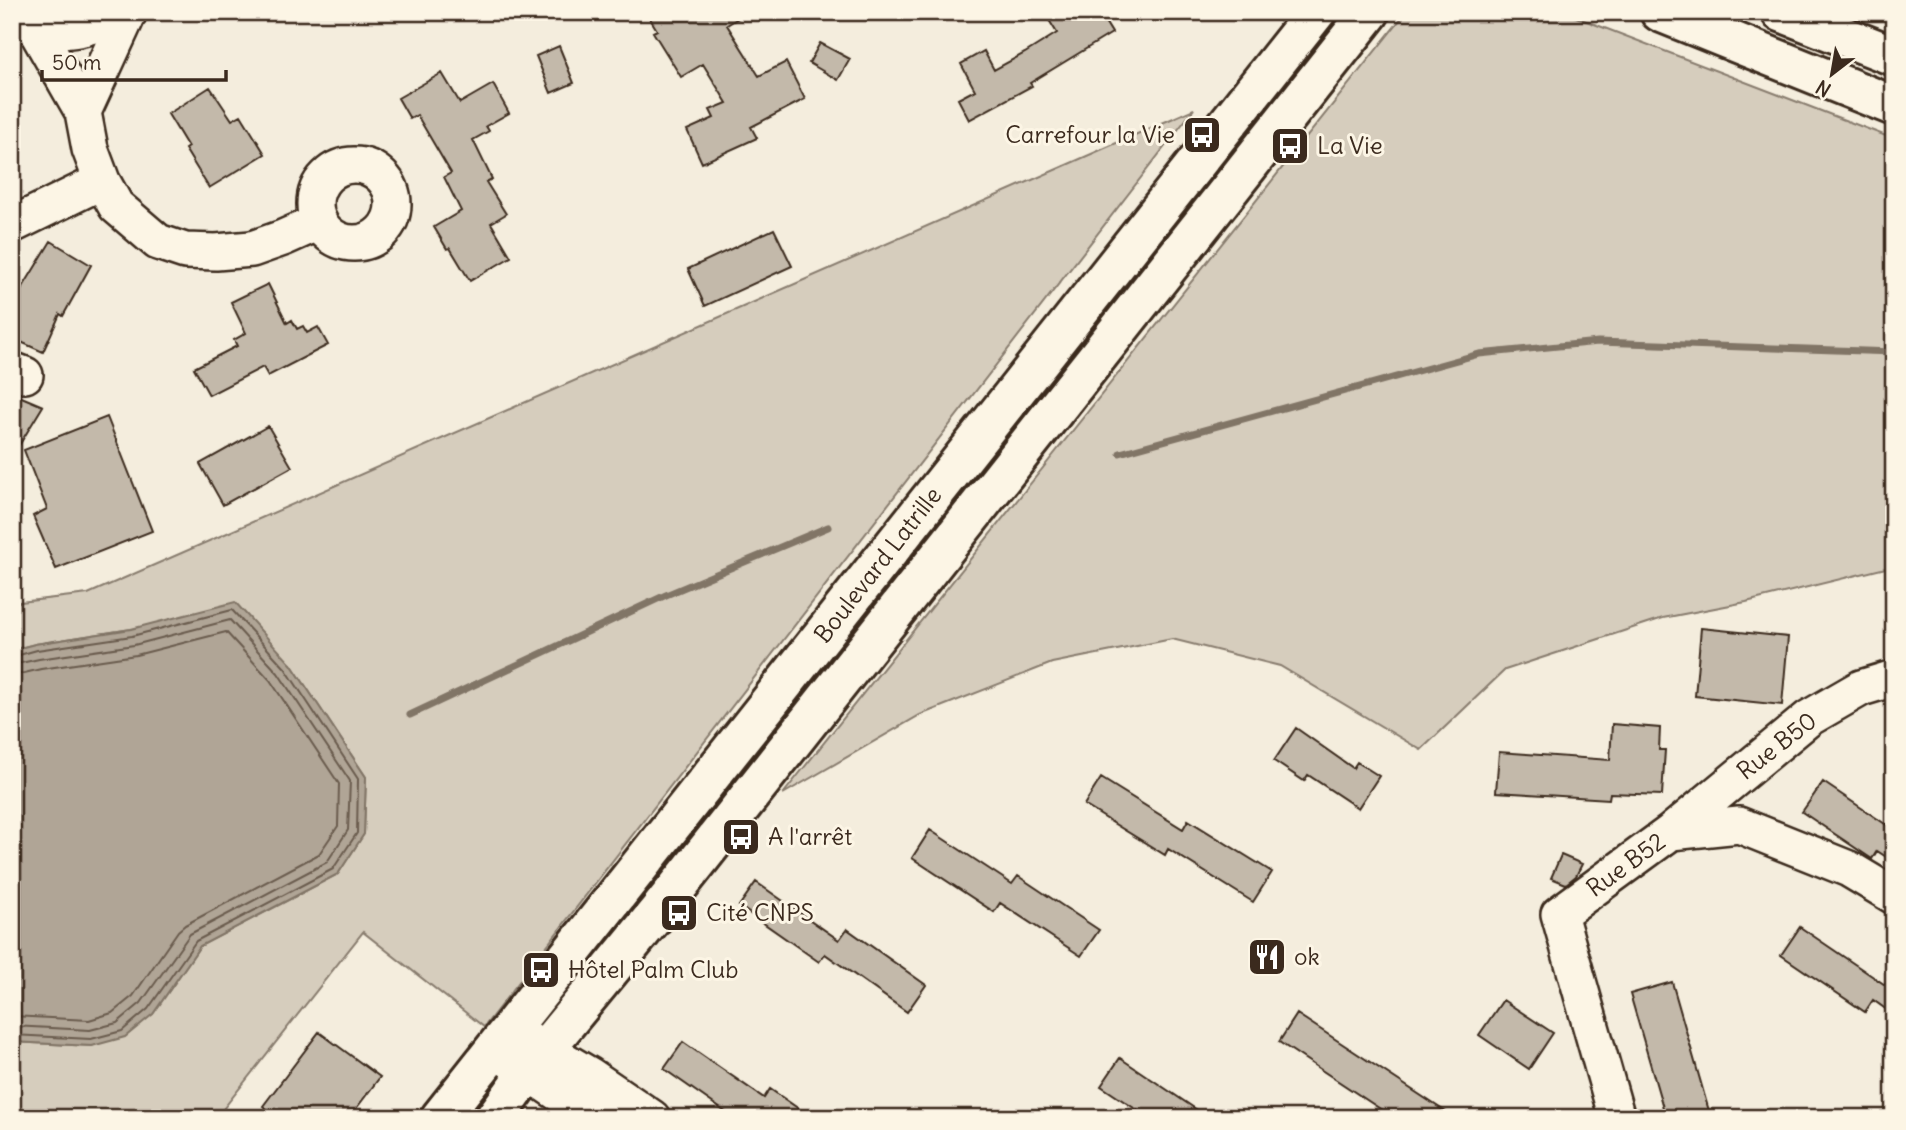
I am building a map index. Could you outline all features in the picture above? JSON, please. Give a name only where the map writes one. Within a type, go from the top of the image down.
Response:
[{"type":"main road","name":"Boulevard Latrille","points":[[495,1118],[536,1061],[661,908],[1370,12]]},
{"type":"main road","points":[[1660,12],[1894,106]]},
{"type":"main road","points":[[1782,12],[1894,56]]},
{"type":"main road","name":"Boulevard Latrille","points":[[440,1118],[1315,13]]},
{"type":"street","points":[[22,16],[48,29],[75,29],[103,22],[119,12]]},
{"type":"street","points":[[83,112],[129,12]]},
{"type":"street","points":[[22,16],[83,112],[90,149],[102,181],[116,206],[158,242],[185,251],[252,249],[319,222]]},
{"type":"street","points":[[12,225],[102,181]]},
{"type":"street","name":"Rue B50","points":[[1671,832],[1808,718],[1861,688],[1894,678]]},
{"type":"street","name":"Rue B52","points":[[1617,1118],[1559,914],[1671,832],[1739,825],[1849,869],[1894,896]]},
{"type":"street","points":[[503,1039],[536,1061],[652,1118]]},
{"type":"street","points":[[536,1061],[595,1118]]},
{"type":"shaded area","points":[[1408,12],[1563,12],[1894,139],[1894,566],[1746,602],[1663,618],[1505,670],[1421,750],[1280,666],[1172,639],[1052,663],[920,715],[783,794],[1400,20]]},
{"type":"shaded area","points":[[1194,109],[484,1027],[363,932],[216,1118],[12,1118],[12,1042],[92,1046],[153,1014],[200,946],[338,874],[364,834],[366,777],[291,664],[131,629],[12,650],[12,603],[88,594]]},
{"type":"water","points":[[235,602],[291,664],[366,777],[364,834],[338,874],[200,946],[153,1014],[125,1037],[92,1046],[12,1042],[12,650],[131,629]]},
{"type":"building","points":[[646,12],[748,12],[727,25],[759,76],[786,62],[805,99],[751,127],[757,138],[702,163],[687,130],[714,118],[710,110],[727,103],[703,64],[681,77],[653,32],[657,30]]},
{"type":"building","points":[[1044,12],[1099,12],[1112,33],[1030,83],[1032,86],[969,120],[958,99],[975,90],[961,64],[984,51],[994,70],[1057,33]]},
{"type":"building","points":[[820,43],[850,59],[838,80],[809,63]]},
{"type":"building","points":[[559,46],[574,83],[551,93],[536,56]]},
{"type":"building","points":[[442,73],[460,103],[493,84],[509,113],[486,126],[489,131],[473,140],[492,179],[486,182],[506,214],[491,223],[511,257],[470,281],[434,227],[461,211],[444,177],[451,173],[417,115],[410,119],[398,98]]},
{"type":"building","points":[[210,87],[232,120],[241,115],[265,154],[209,188],[168,114]]},
{"type":"building","points":[[774,229],[792,266],[705,306],[688,269]]},
{"type":"building","points":[[51,241],[91,265],[63,316],[60,314],[43,352],[12,338],[12,305]]},
{"type":"building","points":[[268,284],[287,323],[292,320],[297,329],[303,326],[307,333],[318,327],[328,345],[268,376],[263,367],[209,395],[194,368],[237,346],[234,340],[246,333],[231,302]]},
{"type":"building","points":[[12,393],[43,406],[12,457]]},
{"type":"building","points":[[107,417],[152,531],[56,569],[33,516],[47,509],[24,450]]},
{"type":"building","points":[[268,426],[292,467],[223,505],[200,464]]},
{"type":"building","points":[[1701,628],[1788,637],[1782,705],[1695,696]]},
{"type":"building","points":[[1612,724],[1660,728],[1659,750],[1665,750],[1662,795],[1610,793],[1609,799],[1496,792],[1499,752],[1610,760]]},
{"type":"building","points":[[1296,728],[1353,768],[1357,762],[1379,776],[1358,808],[1308,775],[1304,781],[1274,761]]},
{"type":"building","points":[[1101,778],[1183,829],[1188,820],[1272,872],[1253,902],[1168,849],[1165,855],[1084,805]]},
{"type":"building","points":[[1823,782],[1894,830],[1894,862],[1877,851],[1872,859],[1802,812]]},
{"type":"building","points":[[930,830],[1012,884],[1018,876],[1099,930],[1081,956],[1000,903],[994,912],[912,858]]},
{"type":"building","points":[[1561,855],[1582,864],[1576,876],[1566,884],[1551,878]]},
{"type":"building","points":[[756,882],[839,940],[847,929],[926,985],[907,1012],[825,954],[819,962],[739,906]]},
{"type":"building","points":[[1800,927],[1894,991],[1894,1015],[1873,1000],[1865,1012],[1781,955]]},
{"type":"building","points":[[1672,982],[1711,1118],[1666,1118],[1630,994]]},
{"type":"building","points":[[1503,1000],[1553,1033],[1529,1069],[1479,1035]]},
{"type":"building","points":[[1297,1014],[1455,1118],[1394,1118],[1279,1042]]},
{"type":"building","points":[[319,1032],[380,1077],[349,1118],[279,1118],[263,1106]]},
{"type":"building","points":[[683,1042],[764,1098],[770,1089],[812,1118],[734,1118],[664,1069]]},
{"type":"building","points":[[1120,1058],[1209,1118],[1149,1118],[1101,1086]]},
{"type":"waterway","points":[[1120,453],[1479,354],[1598,342],[1894,352]]},
{"type":"waterway","points":[[410,715],[666,595],[828,527]]},
{"type":"place","name":"Carrefour la Vie","points":[[1202,135]]},
{"type":"place","name":"La Vie","points":[[1290,146]]},
{"type":"place","name":"A l'arrêt","points":[[741,837]]},
{"type":"place","name":"Cité CNPS","points":[[679,913]]},
{"type":"place","name":"ok","points":[[1267,957]]},
{"type":"place","name":"Hôtel Palm Club","points":[[541,970]]}]
